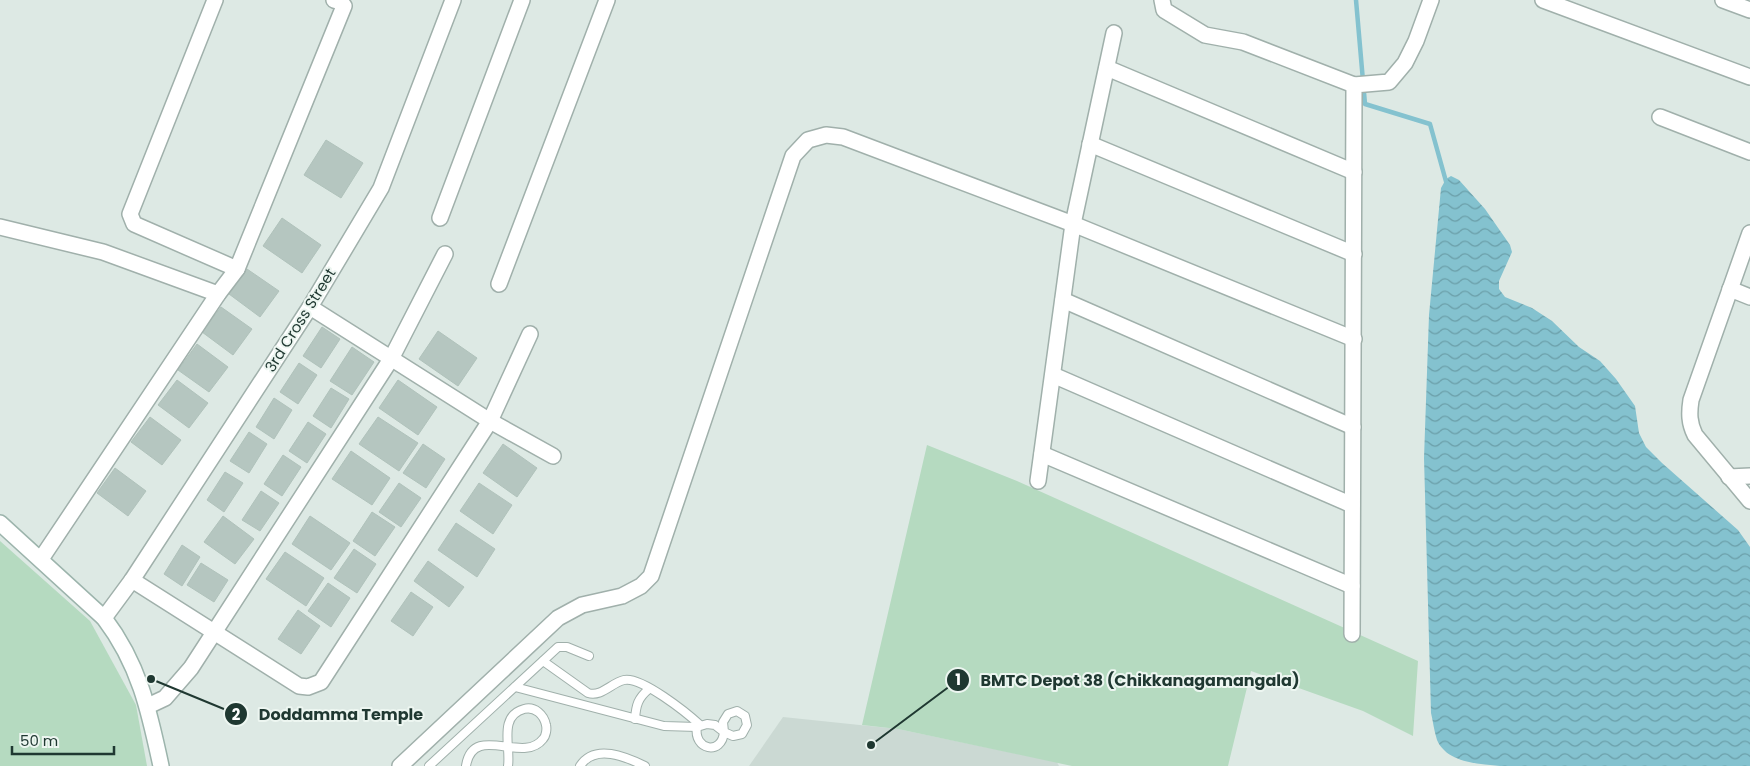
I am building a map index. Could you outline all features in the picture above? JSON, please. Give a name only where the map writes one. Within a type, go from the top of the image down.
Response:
[{"type":"street","points":[[215,0],[130,214],[134,224],[237,269]]},
{"type":"street","points":[[41,559],[218,294],[237,269],[344,6],[341,2],[334,0]]},
{"type":"street","name":"3rd Cross Street","points":[[104,618],[132,580],[310,307],[381,188],[453,0]]},
{"type":"street","points":[[440,218],[522,0]]},
{"type":"street","points":[[499,284],[607,0]]},
{"type":"street","points":[[1162,0],[1164,10],[1205,35],[1243,42],[1354,85],[1389,82],[1405,63],[1416,41],[1431,0]]},
{"type":"street","points":[[1543,0],[1750,76]]},
{"type":"street","points":[[1723,0],[1750,10]]},
{"type":"street","points":[[1038,481],[1073,224],[1114,33]]},
{"type":"street","points":[[1107,68],[1354,172]]},
{"type":"street","points":[[1352,634],[1354,85]]},
{"type":"street","points":[[1660,117],[1750,152]]},
{"type":"street","points":[[400,766],[558,618],[582,605],[622,596],[641,586],[651,576],[793,156],[808,140],[826,135],[843,137],[1073,224],[1354,339]]},
{"type":"street","points":[[1090,144],[1354,254]]},
{"type":"street","points":[[0,227],[103,252],[218,294]]},
{"type":"street","points":[[1750,233],[1691,400],[1689,414],[1690,426],[1695,435],[1750,501]]},
{"type":"street","points":[[148,706],[165,698],[191,668],[214,633],[391,359],[445,254]]},
{"type":"street","points":[[1730,289],[1750,297]]},
{"type":"street","points":[[1063,300],[1353,427]]},
{"type":"street","points":[[310,307],[490,421],[552,456]]},
{"type":"street","points":[[132,580],[299,686],[308,687],[321,682],[490,421],[530,334]]},
{"type":"street","points":[[1053,375],[1352,505]]},
{"type":"street","points":[[1042,454],[1352,586]]},
{"type":"street","points":[[1729,476],[1750,476]]},
{"type":"street","points":[[0,523],[104,618],[112,629],[135,671],[148,706],[161,766]]},
{"type":"lane","points":[[429,766],[558,646],[567,647],[589,656]]},
{"type":"lane","points":[[543,661],[592,694],[599,693],[623,680],[636,681],[680,708],[698,726]]},
{"type":"lane","points":[[515,687],[664,726],[715,725],[724,732],[720,744],[709,747],[704,746],[698,740],[696,734],[698,726]]},
{"type":"lane","points":[[635,719],[636,706],[640,696],[649,689]]},
{"type":"lane","points":[[466,766],[467,759],[473,750],[481,746],[491,744],[507,747],[536,747],[545,738],[547,727],[544,717],[536,710],[526,708],[514,713],[509,720],[507,747],[508,766]]},
{"type":"lane","points":[[580,766],[583,761],[599,754],[627,757],[644,766]]},
{"type":"shaded area","points":[[783,717],[898,729],[1057,762],[1059,766],[749,766]]},
{"type":"green space","points":[[927,445],[1017,481],[1418,661],[1413,736],[1363,711],[1251,671],[1228,766],[1072,766],[898,729],[862,725]]},
{"type":"green space","points":[[0,541],[90,621],[136,705],[147,766],[0,766]]},
{"type":"water","points":[[1451,176],[1459,180],[1485,209],[1510,245],[1512,252],[1499,281],[1499,289],[1505,297],[1532,308],[1552,321],[1579,347],[1600,361],[1616,379],[1635,406],[1639,433],[1646,447],[1738,530],[1750,547],[1750,766],[1500,766],[1473,763],[1456,758],[1442,748],[1437,740],[1431,713],[1424,458],[1429,315],[1441,188],[1446,179]]},
{"type":"building","points":[[326,140],[363,163],[341,198],[304,175]]},
{"type":"building","points":[[282,218],[321,245],[302,273],[263,246]]},
{"type":"building","points":[[247,269],[279,291],[260,317],[229,294]]},
{"type":"building","points":[[221,307],[252,329],[233,355],[202,332]]},
{"type":"building","points":[[322,327],[340,339],[321,368],[303,356]]},
{"type":"building","points":[[438,331],[477,358],[458,386],[419,359]]},
{"type":"building","points":[[197,344],[228,367],[209,392],[178,370]]},
{"type":"building","points":[[352,347],[374,362],[352,395],[330,381]]},
{"type":"building","points":[[299,363],[317,375],[298,404],[280,392]]},
{"type":"building","points":[[177,380],[208,403],[189,428],[158,405]]},
{"type":"building","points":[[398,380],[437,407],[418,435],[379,408]]},
{"type":"building","points":[[331,388],[349,399],[331,428],[313,416]]},
{"type":"building","points":[[274,398],[292,410],[274,439],[256,427]]},
{"type":"building","points":[[150,417],[181,440],[162,465],[131,442]]},
{"type":"building","points":[[378,417],[418,443],[399,471],[359,444]]},
{"type":"building","points":[[308,422],[326,434],[307,463],[289,451]]},
{"type":"building","points":[[249,432],[267,444],[249,473],[230,461]]},
{"type":"building","points":[[423,444],[445,459],[426,488],[403,473]]},
{"type":"building","points":[[503,444],[537,468],[517,497],[483,473]]},
{"type":"building","points":[[351,451],[390,478],[372,505],[332,479]]},
{"type":"building","points":[[283,455],[301,467],[282,496],[264,484]]},
{"type":"building","points":[[115,468],[146,491],[128,516],[97,493]]},
{"type":"building","points":[[225,472],[243,483],[224,512],[207,500]]},
{"type":"building","points":[[399,483],[421,498],[401,527],[379,512]]},
{"type":"building","points":[[479,483],[512,505],[493,534],[460,511]]},
{"type":"building","points":[[261,491],[279,503],[260,531],[242,520]]},
{"type":"building","points":[[372,512],[395,527],[375,556],[353,541]]},
{"type":"building","points":[[223,516],[254,539],[235,564],[204,542]]},
{"type":"building","points":[[310,516],[350,543],[331,570],[292,544]]},
{"type":"building","points":[[456,523],[495,549],[477,577],[438,550]]},
{"type":"building","points":[[182,545],[200,557],[182,586],[164,574]]},
{"type":"building","points":[[354,549],[376,564],[357,593],[334,578]]},
{"type":"building","points":[[285,552],[324,578],[306,606],[266,579]]},
{"type":"building","points":[[428,561],[464,587],[449,607],[414,581]]},
{"type":"building","points":[[201,563],[228,580],[214,602],[187,585]]},
{"type":"building","points":[[328,583],[350,598],[331,627],[308,611]]},
{"type":"building","points":[[411,592],[433,607],[413,636],[391,621]]},
{"type":"building","points":[[298,610],[320,626],[301,654],[278,639]]},
{"type":"waterway","points":[[1356,0],[1365,104],[1430,124],[1447,185]]},
{"type":"place","name":"Doddamma Temple","points":[[151,679]]},
{"type":"place","name":"BMTC Depot 38 (Chikkanagamangala)","points":[[871,745]]}]
